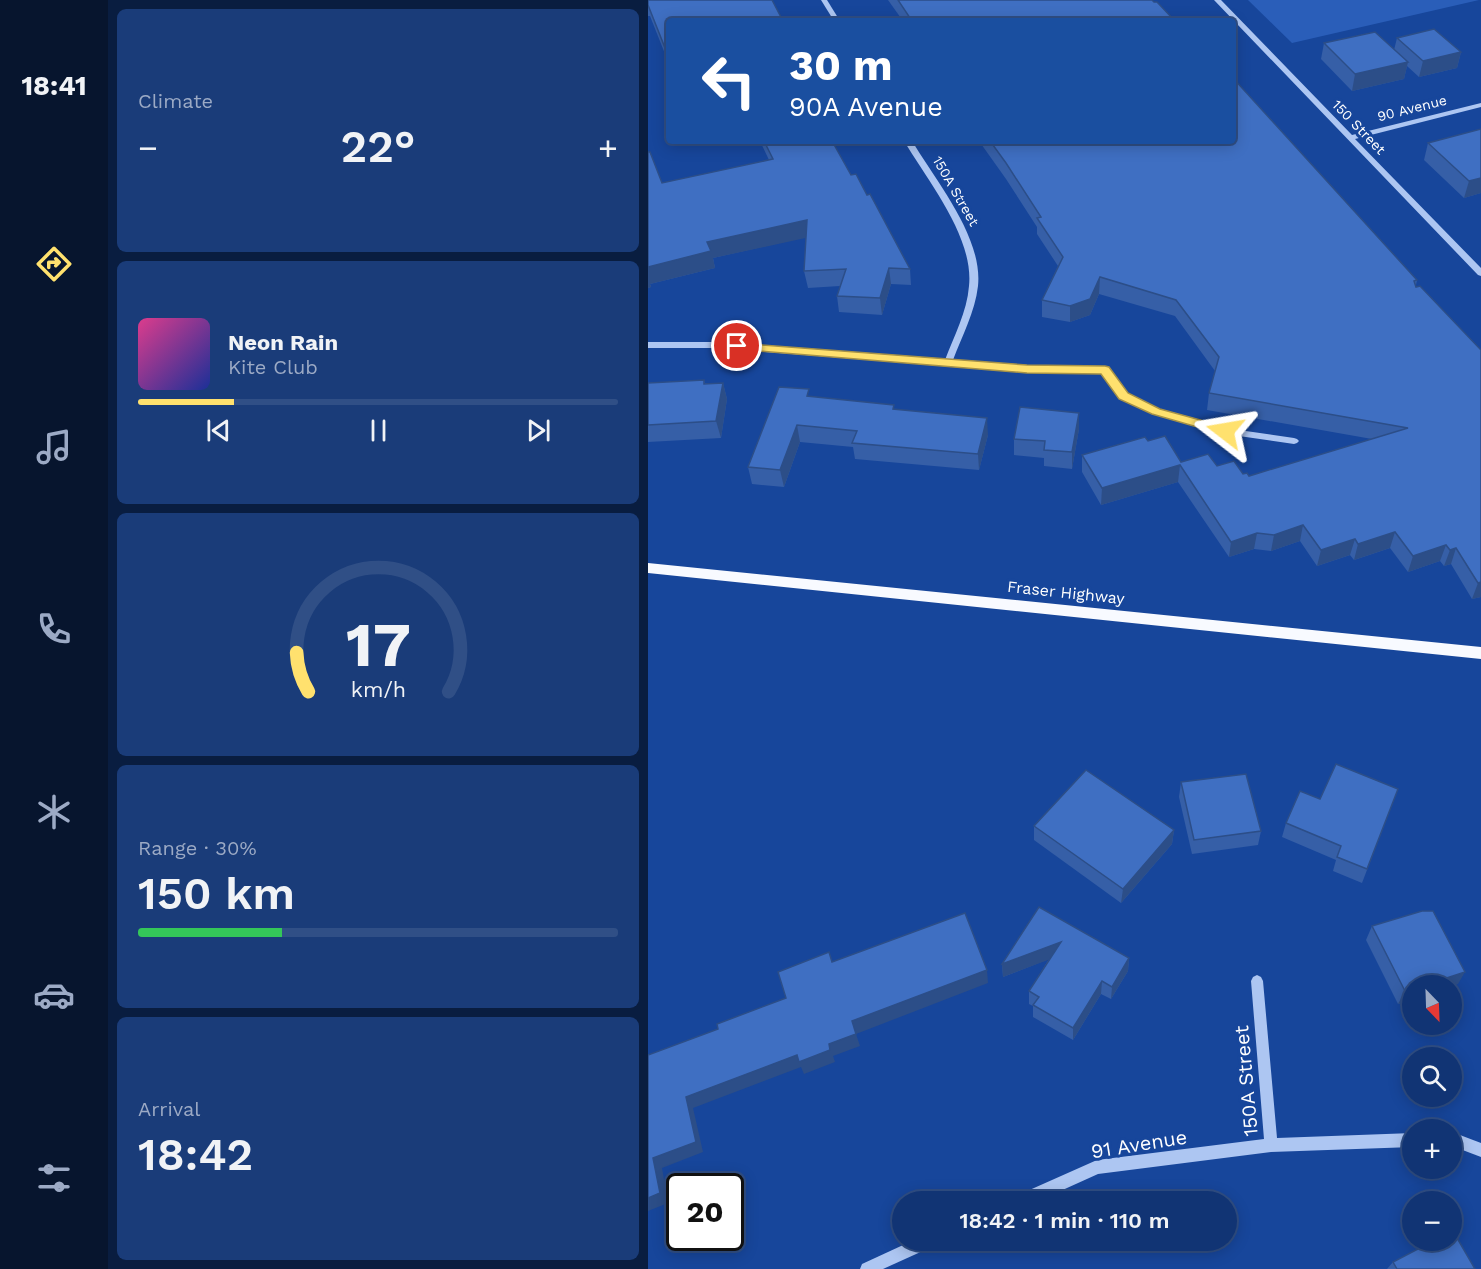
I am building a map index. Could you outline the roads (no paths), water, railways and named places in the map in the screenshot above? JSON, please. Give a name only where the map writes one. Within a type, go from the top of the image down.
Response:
[{"type":"main road","name":"Fraser Highway","points":[[648,568],[1481,654]]},
{"type":"street","points":[[824,0],[835,18]]},
{"type":"street","name":"150 Street","points":[[1217,0],[1234,18]]},
{"type":"street","name":"150 Street","points":[[1236,20],[1481,273]]},
{"type":"street","name":"90 Avenue","points":[[1350,138],[1481,105]]},
{"type":"street","name":"150A Street","points":[[910,144],[967,243],[974,274],[970,301],[948,363]]},
{"type":"street","points":[[648,345],[714,345],[1027,369],[1105,370],[1124,396],[1156,411],[1225,431],[1294,441]]},
{"type":"street","name":"150A Street","points":[[1257,981],[1271,1145],[1402,1140]]},
{"type":"street","points":[[1462,1143],[1481,1150]]},
{"type":"street","name":"91 Avenue","points":[[1044,1191],[1097,1167],[1271,1145]]},
{"type":"street","points":[[867,1269],[907,1251]]}]
